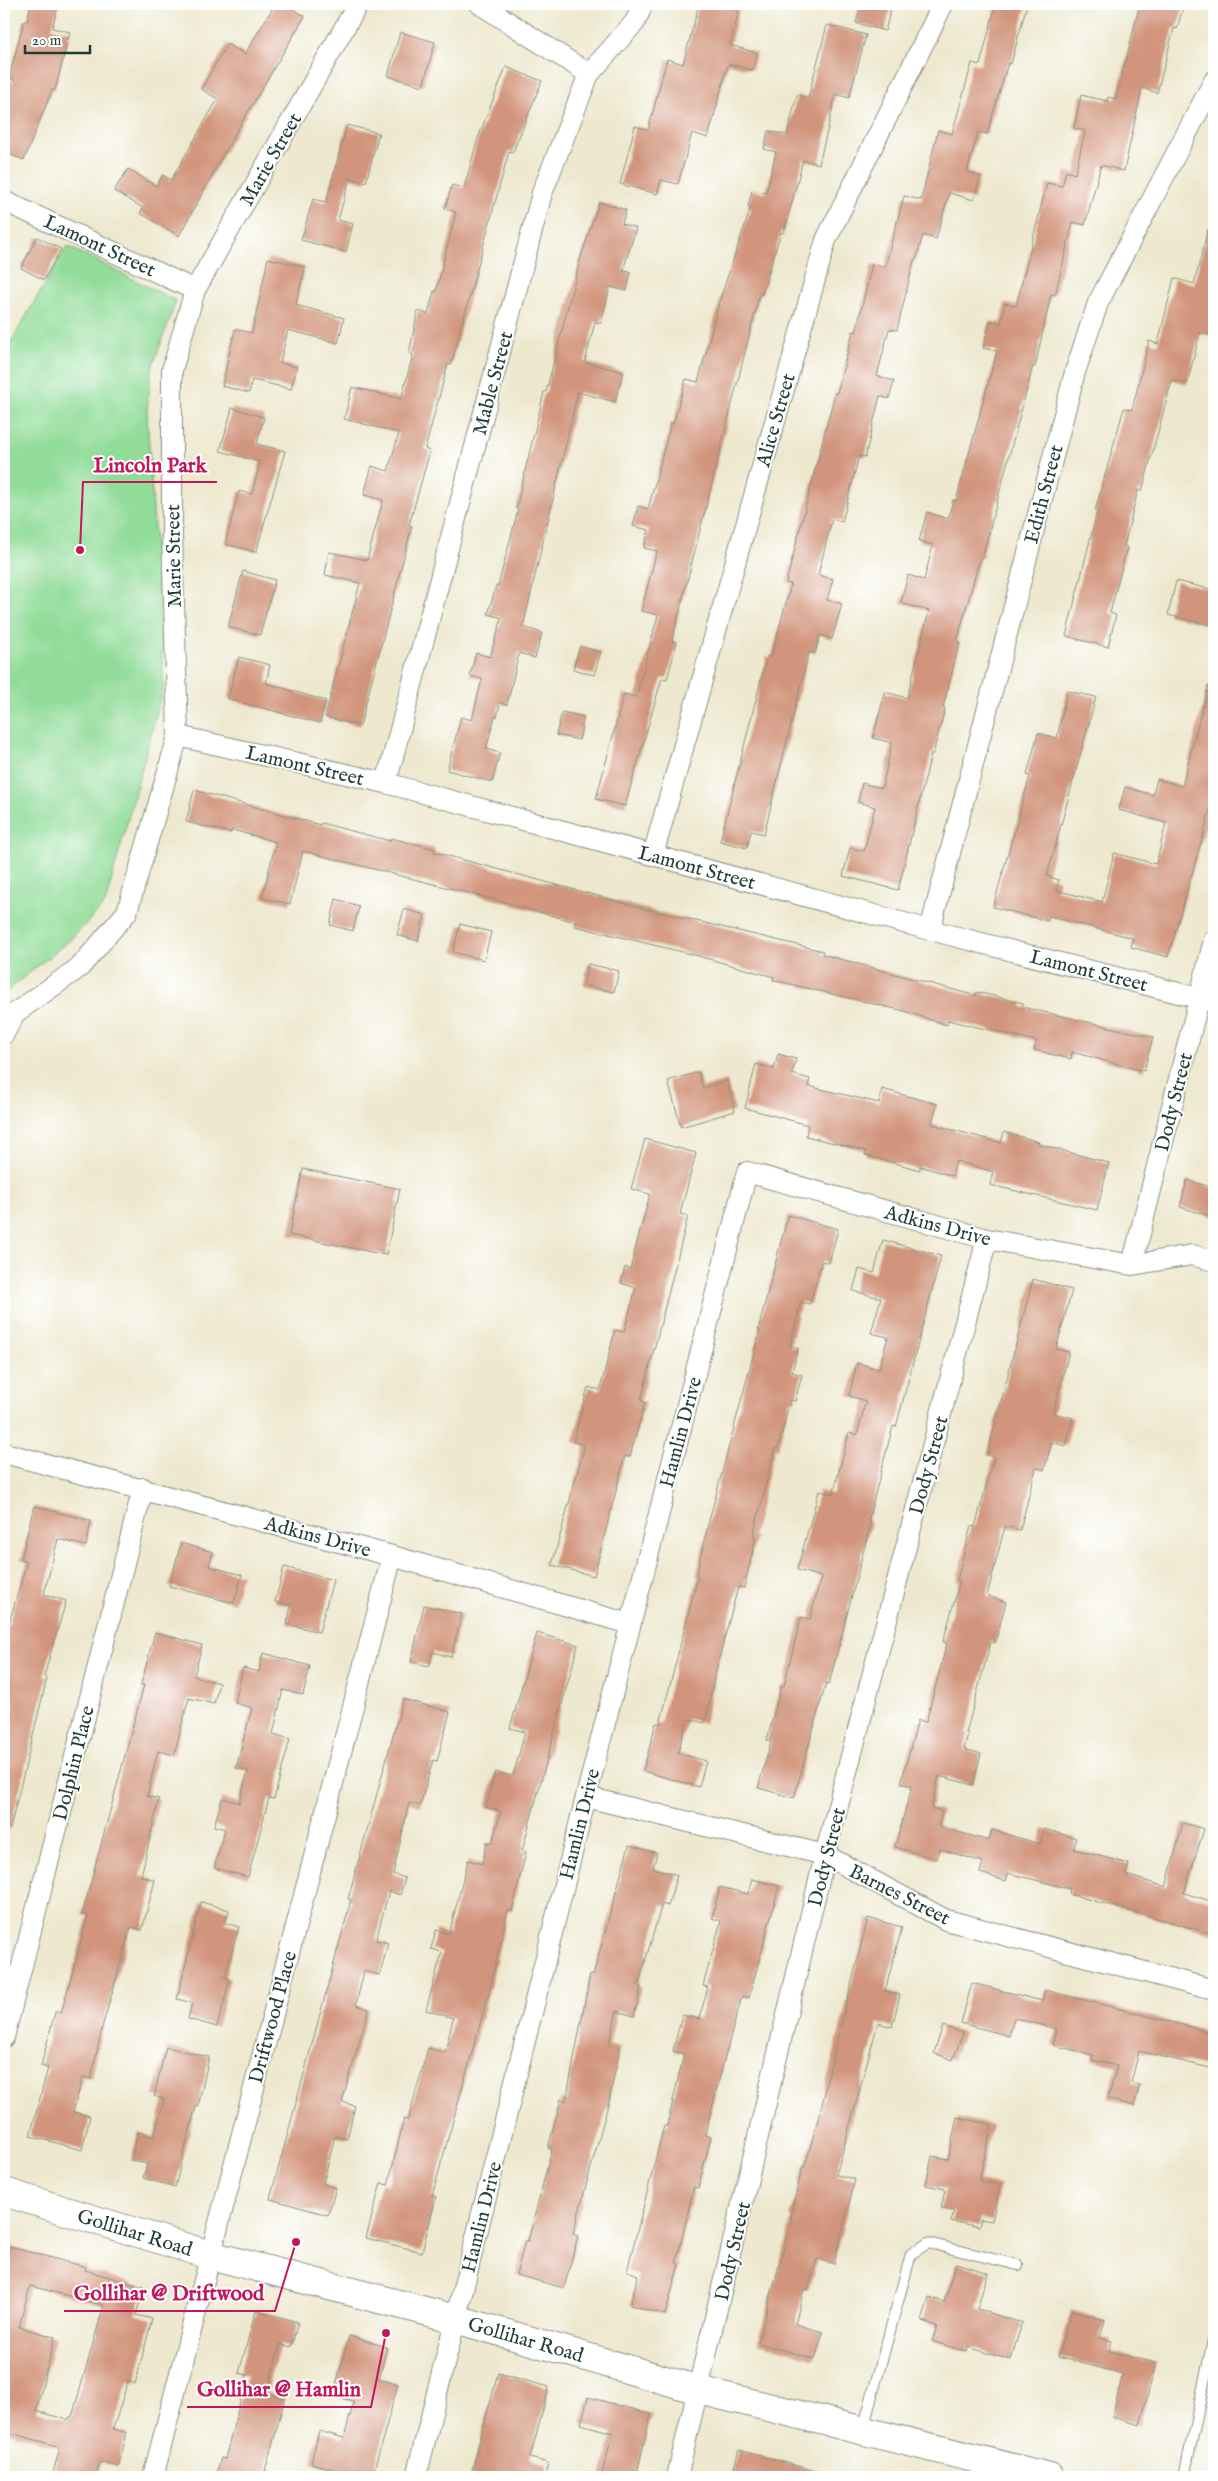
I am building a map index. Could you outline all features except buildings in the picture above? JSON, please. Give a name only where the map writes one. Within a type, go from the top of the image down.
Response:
[{"type":"main road","name":"Gollihar Road","points":[[4,2192],[210,2256],[456,2319],[699,2390],[1050,2477]]},
{"type":"street","name":"Marie Street","points":[[4,1034],[15,1013],[80,967],[127,912],[178,736],[172,535],[172,370],[195,290],[358,4]]},
{"type":"street","points":[[480,4],[589,74]]},
{"type":"street","name":"Mable Street","points":[[386,783],[542,194],[589,74],[635,22],[643,4]]},
{"type":"street","name":"Alice Street","points":[[653,855],[826,240],[943,4]]},
{"type":"street","name":"Edith Street","points":[[930,930],[1078,363],[1098,303],[1214,81]]},
{"type":"street","name":"Lamont Street","points":[[4,201],[195,290]]},
{"type":"street","name":"Lamont Street","points":[[178,736],[386,783],[930,930],[1206,1000]]},
{"type":"street","name":"Dody Street","points":[[1132,1265],[1206,1000],[1214,940]]},
{"type":"street","name":"Adkins Drive","points":[[747,1172],[987,1239],[1132,1265],[1192,1255],[1214,1261]]},
{"type":"street","name":"Hamlin Drive","points":[[416,2477],[586,1797],[747,1172]]},
{"type":"street","name":"Dody Street","points":[[677,2477],[825,1855],[987,1239]]},
{"type":"street","name":"Adkins Drive","points":[[4,1453],[143,1488],[392,1556],[630,1624]]},
{"type":"street","name":"Dolphin Place","points":[[4,2037],[143,1488]]},
{"type":"street","name":"Driftwood Place","points":[[153,2477],[392,1556]]},
{"type":"street","name":"Barnes Street","points":[[586,1797],[825,1855],[946,1920],[1214,1990]]},
{"type":"lane","points":[[863,2430],[911,2254],[928,2243],[1018,2265]]},
{"type":"lane","points":[[1184,2477],[1213,2340]]},
{"type":"green space","points":[[67,246],[176,301],[151,371],[147,413],[164,686],[105,904],[71,939],[8,990],[4,996],[4,354]]},
{"type":"place","name":"Lincoln Park","points":[[80,550]]},
{"type":"place","name":"Gollihar @ Driftwood","points":[[296,2242]]},
{"type":"place","name":"Gollihar @ Hamlin","points":[[386,2333]]}]
